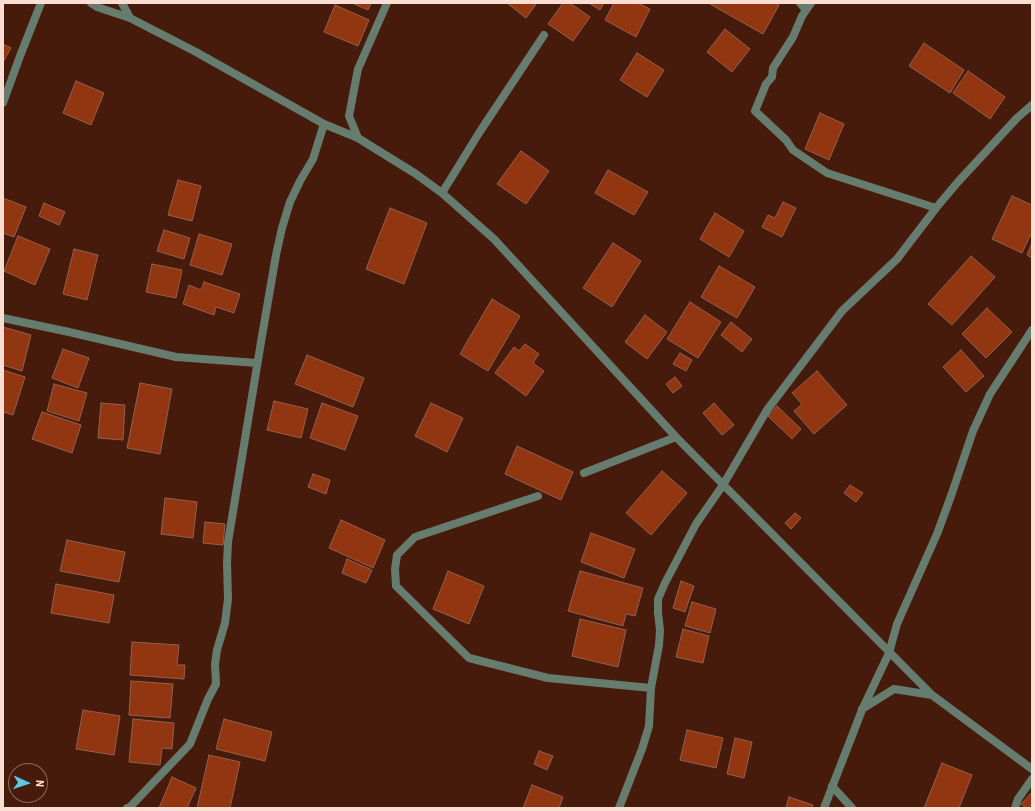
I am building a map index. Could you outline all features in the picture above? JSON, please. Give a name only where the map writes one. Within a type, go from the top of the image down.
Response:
[{"type":"street","points":[[3,103],[10,80],[41,3]]},
{"type":"street","points":[[91,3],[97,7],[130,18],[196,52],[324,124],[358,138],[416,174],[442,193],[494,239],[676,437],[932,695],[1032,769]]},
{"type":"street","points":[[122,3],[130,18]]},
{"type":"street","points":[[358,138],[349,116],[358,69],[387,3]]},
{"type":"street","points":[[800,3],[806,10]]},
{"type":"street","points":[[811,3],[802,16],[792,37],[773,68],[772,77],[766,84],[755,111],[786,140],[793,150],[827,173],[936,208]]},
{"type":"street","points":[[442,193],[479,132],[544,35]]},
{"type":"street","points":[[619,808],[642,750],[649,726],[651,688],[659,645],[660,630],[658,599],[696,524],[723,485],[767,410],[842,311],[897,259],[936,208],[984,153],[1017,118],[1032,105]]},
{"type":"street","points":[[127,808],[130,807],[190,744],[208,699],[216,684],[215,664],[217,650],[225,624],[228,599],[228,542],[282,228],[290,202],[313,159],[324,124]]},
{"type":"street","points":[[3,318],[176,356],[258,363]]},
{"type":"street","points":[[824,808],[862,710],[889,653],[897,624],[937,534],[973,431],[990,394],[1032,330]]},
{"type":"street","points":[[584,473],[676,437]]},
{"type":"street","points":[[538,496],[415,537],[397,555],[395,569],[396,586],[469,658],[548,678],[651,688]]},
{"type":"street","points":[[862,710],[894,689],[932,695]]},
{"type":"street","points":[[1015,808],[1018,800],[1032,779]]},
{"type":"street","points":[[832,786],[852,808]]},
{"type":"building","points":[[352,3],[371,3],[368,10]]},
{"type":"building","points":[[507,3],[537,3],[526,18]]},
{"type":"building","points":[[563,3],[570,3],[590,17],[573,41],[548,24]]},
{"type":"building","points":[[589,3],[604,3],[600,10]]},
{"type":"building","points":[[614,3],[638,3],[650,9],[636,37],[605,20]]},
{"type":"building","points":[[776,3],[779,5],[763,34],[710,4]]},
{"type":"building","points":[[335,5],[369,20],[358,46],[324,32]]},
{"type":"building","points":[[725,29],[750,49],[732,72],[707,52]]},
{"type":"building","points":[[924,43],[964,70],[950,93],[909,66]]},
{"type":"building","points":[[3,44],[11,48],[3,62]]},
{"type":"building","points":[[637,53],[664,70],[647,97],[620,80]]},
{"type":"building","points":[[968,71],[1005,97],[990,119],[953,93]]},
{"type":"building","points":[[76,81],[104,93],[91,125],[63,113]]},
{"type":"building","points":[[820,113],[844,124],[829,160],[805,149]]},
{"type":"building","points":[[521,151],[549,171],[526,204],[497,184]]},
{"type":"building","points":[[608,170],[648,192],[634,215],[595,193]]},
{"type":"building","points":[[178,180],[201,186],[192,221],[168,215]]},
{"type":"building","points":[[1012,196],[1032,205],[1032,232],[1022,253],[992,239]]},
{"type":"building","points":[[3,198],[26,207],[14,237],[3,233]]},
{"type":"building","points":[[783,202],[796,208],[782,237],[762,227],[768,215],[775,218]]},
{"type":"building","points":[[44,203],[65,212],[59,225],[39,216]]},
{"type":"building","points":[[390,208],[427,223],[404,284],[366,269]]},
{"type":"building","points":[[715,213],[744,231],[729,257],[700,239]]},
{"type":"building","points":[[164,230],[190,238],[184,259],[157,251]]},
{"type":"building","points":[[199,234],[232,244],[222,275],[190,265]]},
{"type":"building","points":[[18,236],[50,249],[35,285],[4,271]]},
{"type":"building","points":[[613,243],[641,261],[612,307],[583,288]]},
{"type":"building","points":[[1032,243],[1032,258],[1027,255]]},
{"type":"building","points":[[74,249],[98,255],[87,300],[63,294]]},
{"type":"building","points":[[971,256],[995,277],[952,325],[928,304]]},
{"type":"building","points":[[152,264],[182,270],[176,298],[146,292]]},
{"type":"building","points":[[719,266],[755,287],[737,318],[701,297]]},
{"type":"building","points":[[204,282],[240,294],[234,313],[216,307],[214,315],[183,304],[189,285],[201,290]]},
{"type":"building","points":[[492,299],[520,316],[488,371],[460,354]]},
{"type":"building","points":[[690,302],[721,322],[698,358],[667,339]]},
{"type":"building","points":[[987,308],[1012,332],[986,358],[962,334]]},
{"type":"building","points":[[645,315],[667,332],[647,359],[625,342]]},
{"type":"building","points":[[731,322],[752,339],[742,352],[721,335]]},
{"type":"building","points":[[3,327],[31,335],[22,371],[3,365]]},
{"type":"building","points":[[525,344],[539,354],[533,363],[544,371],[526,396],[495,373],[514,347],[519,351]]},
{"type":"building","points":[[63,349],[89,358],[78,388],[52,378]]},
{"type":"building","points":[[961,350],[984,376],[966,392],[943,367]]},
{"type":"building","points":[[680,353],[692,360],[686,371],[673,364]]},
{"type":"building","points":[[307,355],[364,378],[353,407],[295,384]]},
{"type":"building","points":[[3,370],[25,377],[13,415],[3,412]]},
{"type":"building","points":[[817,371],[847,405],[814,434],[794,411],[802,404],[792,393]]},
{"type":"building","points":[[675,377],[682,386],[673,393],[666,384]]},
{"type":"building","points":[[140,383],[172,389],[160,454],[127,448]]},
{"type":"building","points":[[54,384],[87,393],[79,421],[47,411]]},
{"type":"building","points":[[274,401],[308,409],[301,438],[267,430]]},
{"type":"building","points":[[101,403],[125,405],[123,440],[98,438]]},
{"type":"building","points":[[322,403],[358,416],[345,450],[310,438]]},
{"type":"building","points":[[431,403],[463,418],[447,452],[415,436]]},
{"type":"building","points":[[714,403],[734,425],[722,435],[703,413]]},
{"type":"building","points":[[777,406],[801,429],[792,439],[768,416]]},
{"type":"building","points":[[42,412],[81,425],[72,453],[32,439]]},
{"type":"building","points":[[517,446],[573,472],[561,500],[505,474]]},
{"type":"building","points":[[662,471],[687,493],[651,535],[626,513]]},
{"type":"building","points":[[313,474],[330,480],[326,494],[308,487]]},
{"type":"building","points":[[850,485],[863,493],[856,502],[844,493]]},
{"type":"building","points":[[165,498],[197,502],[193,538],[161,534]]},
{"type":"building","points":[[795,513],[801,518],[791,529],[785,523]]},
{"type":"building","points":[[341,520],[385,540],[373,568],[329,548]]},
{"type":"building","points":[[205,522],[225,524],[223,545],[203,543]]},
{"type":"building","points":[[591,533],[635,549],[624,578],[581,562]]},
{"type":"building","points":[[67,540],[125,552],[119,582],[60,571]]},
{"type":"building","points":[[347,559],[372,570],[366,583],[342,573]]},
{"type":"building","points":[[448,571],[484,586],[469,624],[433,609]]},
{"type":"building","points":[[580,571],[643,588],[635,616],[626,614],[623,626],[568,611]]},
{"type":"building","points":[[681,581],[694,586],[685,612],[673,608]]},
{"type":"building","points":[[56,584],[114,595],[109,623],[51,613]]},
{"type":"building","points":[[692,602],[716,609],[710,633],[685,626]]},
{"type":"building","points":[[580,619],[626,630],[618,667],[572,656]]},
{"type":"building","points":[[683,629],[709,636],[703,663],[676,657]]},
{"type":"building","points":[[132,642],[179,645],[177,665],[185,665],[184,679],[130,675]]},
{"type":"building","points":[[131,681],[173,684],[170,718],[129,715]]},
{"type":"building","points":[[83,710],[120,716],[114,755],[76,749]]},
{"type":"building","points":[[133,719],[174,723],[172,749],[162,748],[160,765],[129,762]]},
{"type":"building","points":[[224,719],[272,732],[265,761],[216,749]]},
{"type":"building","points":[[687,730],[723,738],[716,768],[680,760]]},
{"type":"building","points":[[735,738],[752,742],[744,778],[727,774]]},
{"type":"building","points":[[539,751],[553,756],[547,770],[534,764]]},
{"type":"building","points":[[209,755],[240,762],[230,808],[197,808]]},
{"type":"building","points":[[942,763],[972,775],[959,808],[924,808]]},
{"type":"building","points":[[172,777],[196,788],[187,808],[159,808]]},
{"type":"building","points":[[532,785],[563,797],[559,808],[523,808]]},
{"type":"building","points":[[1032,792],[1032,808],[1026,808],[1021,804]]},
{"type":"building","points":[[789,797],[813,805],[812,808],[786,808]]}]
